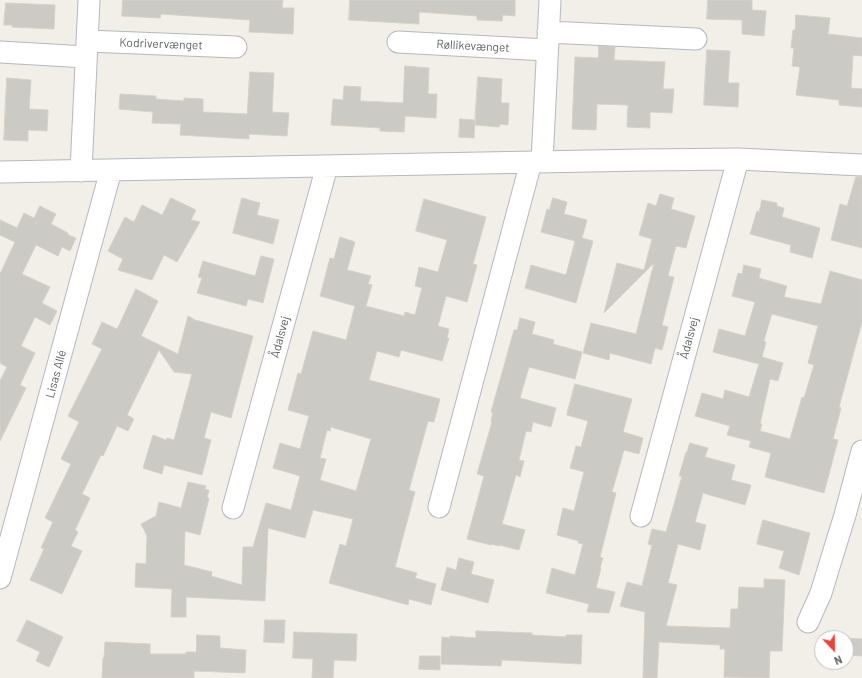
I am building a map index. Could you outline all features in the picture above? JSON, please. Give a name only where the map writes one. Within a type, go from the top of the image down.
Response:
[{"type":"street","points":[[81,171],[89,0]]},
{"type":"street","points":[[439,507],[536,162],[550,0]]},
{"type":"street","name":"Røllikevænget","points":[[398,42],[696,39]]},
{"type":"street","name":"Kodrivervænget","points":[[0,52],[236,47]]},
{"type":"street","points":[[0,172],[738,159],[862,165]]},
{"type":"street","name":"Ådalsvej","points":[[641,516],[738,159]]},
{"type":"street","name":"Ådalsvej","points":[[233,508],[327,166]]},
{"type":"street","name":"Lisas Allé","points":[[0,578],[111,170]]},
{"type":"street","points":[[808,622],[853,515],[862,451]]},
{"type":"building","points":[[123,0],[283,0],[282,8],[294,8],[293,34],[249,32],[250,20],[161,14],[160,18],[122,16]]},
{"type":"building","points":[[350,0],[515,0],[515,16],[503,15],[502,21],[477,20],[477,16],[419,12],[419,24],[349,20]]},
{"type":"building","points":[[708,0],[752,0],[752,10],[766,11],[764,36],[742,34],[742,20],[707,19]]},
{"type":"building","points":[[6,3],[55,5],[54,29],[12,27],[12,25],[4,25]]},
{"type":"building","points":[[796,15],[830,18],[828,34],[862,38],[862,56],[853,55],[851,88],[862,89],[862,107],[839,105],[839,100],[796,95],[800,67],[792,66],[794,48],[791,48],[793,30],[795,30]]},
{"type":"building","points":[[599,46],[615,47],[614,60],[665,62],[663,89],[674,89],[672,113],[650,112],[650,128],[627,127],[628,105],[597,104],[596,130],[572,129],[575,57],[598,58]]},
{"type":"building","points":[[707,50],[730,51],[728,83],[739,83],[738,107],[704,105]]},
{"type":"building","points":[[405,66],[429,68],[428,94],[437,94],[436,118],[405,116],[404,132],[380,131],[380,128],[331,125],[333,99],[343,100],[344,86],[361,87],[360,101],[403,103]]},
{"type":"building","points":[[250,72],[274,73],[272,112],[289,113],[287,136],[249,134],[249,139],[180,135],[181,124],[152,123],[153,112],[119,109],[120,94],[156,96],[156,99],[184,101],[184,98],[203,99],[203,112],[247,114]]},
{"type":"building","points":[[478,77],[502,79],[501,103],[509,103],[508,125],[500,124],[499,127],[475,125]]},
{"type":"building","points":[[7,78],[31,80],[29,109],[48,110],[47,131],[28,130],[28,141],[4,140]]},
{"type":"building","points":[[460,119],[475,120],[474,138],[459,137]]},
{"type":"building","points":[[856,177],[862,177],[862,248],[831,240],[840,204],[847,206]]},
{"type":"building","points":[[660,194],[674,198],[671,209],[695,216],[686,248],[676,246],[668,276],[674,277],[662,325],[668,327],[662,350],[655,348],[651,364],[610,353],[609,360],[583,353],[591,323],[636,334],[654,263],[604,313],[617,263],[644,270],[652,239],[639,235],[648,203],[656,206]]},
{"type":"building","points":[[171,198],[196,210],[191,220],[200,222],[177,262],[164,255],[152,280],[118,270],[123,259],[108,251],[125,217],[134,222],[142,205],[162,215]]},
{"type":"building","points":[[242,198],[260,203],[257,215],[279,220],[273,244],[233,233]]},
{"type":"building","points":[[553,198],[567,202],[564,214],[587,220],[582,238],[593,241],[576,303],[525,288],[531,265],[566,275],[575,241],[541,232],[547,209],[549,210]]},
{"type":"building","points":[[424,199],[486,217],[473,264],[477,265],[467,302],[446,296],[438,326],[449,329],[447,338],[449,338],[442,361],[401,350],[399,357],[377,351],[369,380],[440,399],[434,422],[428,421],[409,490],[415,492],[395,567],[417,573],[415,578],[436,584],[431,605],[409,599],[408,605],[329,583],[340,544],[346,546],[353,519],[313,510],[305,538],[268,528],[265,601],[186,597],[186,617],[171,617],[172,589],[135,587],[136,563],[146,564],[147,536],[141,524],[156,516],[159,502],[181,508],[188,482],[206,486],[205,489],[209,490],[207,498],[209,498],[200,535],[185,531],[184,565],[212,572],[211,576],[242,585],[243,547],[253,547],[266,503],[291,510],[300,476],[273,468],[280,443],[300,449],[309,416],[288,410],[298,373],[301,374],[313,331],[346,340],[355,306],[320,296],[330,258],[334,259],[340,237],[355,242],[347,270],[371,276],[368,284],[372,285],[366,306],[404,316],[405,312],[415,315],[422,288],[415,286],[419,267],[438,272],[447,240],[416,231]],"holes":[[[331,427],[371,439],[356,491],[320,480],[326,459],[320,458],[327,430],[330,431]]]},
{"type":"building","points":[[762,200],[777,203],[777,206],[784,208],[782,217],[820,228],[812,258],[790,252],[791,245],[750,234]]},
{"type":"building","points":[[40,206],[56,214],[51,224],[68,233],[68,235],[76,238],[70,251],[62,247],[58,256],[36,245],[22,274],[50,287],[42,303],[57,311],[50,325],[35,317],[21,346],[35,353],[20,385],[26,388],[0,441],[0,381],[7,367],[0,363],[0,274],[15,242],[0,235],[0,220],[17,228],[24,213],[34,218]]},
{"type":"building","points":[[261,256],[274,259],[263,303],[248,299],[246,306],[197,293],[202,278],[198,277],[203,261],[255,276]]},
{"type":"building","points":[[744,265],[761,269],[759,278],[787,286],[784,297],[821,304],[830,271],[862,280],[862,322],[839,407],[841,408],[833,439],[838,440],[824,493],[765,477],[771,453],[749,447],[751,441],[727,435],[730,426],[695,416],[702,393],[723,399],[725,390],[749,397],[759,364],[713,352],[719,329],[745,336],[755,302],[732,296],[738,273],[742,274]],"holes":[[[772,314],[818,326],[808,363],[814,365],[804,398],[802,397],[790,439],[760,431],[762,424],[760,424],[770,379],[778,381],[783,363],[762,357],[766,342],[764,341]]]},
{"type":"building","points":[[136,289],[158,301],[141,336],[178,354],[188,316],[195,320],[253,336],[231,418],[211,412],[204,438],[211,440],[202,475],[164,465],[162,474],[143,468],[153,435],[166,440],[167,438],[174,440],[192,374],[174,372],[159,350],[127,415],[134,419],[128,431],[117,426],[103,456],[101,455],[82,494],[90,498],[75,530],[78,532],[71,546],[82,551],[62,594],[30,580],[44,549],[41,548],[53,522],[45,518],[71,464],[61,459],[79,422],[68,416],[102,349],[92,344],[102,322],[117,329]]},
{"type":"building","points":[[520,318],[535,322],[532,334],[554,340],[553,344],[582,352],[575,379],[529,367],[520,398],[556,408],[551,427],[533,422],[531,432],[526,431],[519,460],[524,461],[520,477],[516,475],[502,524],[525,530],[519,550],[467,539],[484,476],[477,474],[492,422],[493,412],[491,412],[514,330],[517,330]]},
{"type":"building","points":[[575,384],[632,399],[623,432],[643,438],[639,454],[624,450],[612,492],[616,493],[600,557],[603,558],[596,588],[615,592],[609,613],[587,612],[589,604],[546,593],[552,568],[575,575],[583,544],[578,543],[579,541],[557,535],[563,508],[574,511],[584,472],[570,468],[576,446],[581,447],[588,421],[567,415]]},
{"type":"building","points":[[690,443],[708,448],[705,457],[735,465],[731,480],[751,485],[745,505],[703,493],[695,522],[706,525],[700,550],[678,544],[668,583],[677,585],[666,626],[730,628],[731,609],[738,609],[739,587],[764,588],[764,579],[785,580],[782,651],[770,651],[769,678],[724,677],[725,649],[720,649],[720,645],[659,642],[657,678],[643,678],[645,612],[620,606],[627,582],[642,586],[652,545],[648,544],[652,529],[666,532],[682,476],[679,476]]},
{"type":"building","points":[[763,520],[810,533],[799,575],[779,568],[784,551],[757,544]]},
{"type":"building","points":[[459,558],[474,562],[471,574],[494,580],[488,603],[441,590],[447,567],[456,570]]},
{"type":"building","points":[[27,620],[63,637],[49,667],[36,661],[40,652],[17,641]]},
{"type":"building","points":[[265,620],[285,620],[284,643],[264,642]]},
{"type":"building","points":[[476,631],[532,633],[532,635],[566,637],[566,635],[582,635],[581,664],[502,660],[501,666],[441,664],[442,637],[450,638],[450,636],[476,638]]},
{"type":"building","points":[[294,632],[357,634],[356,661],[334,660],[333,678],[312,678],[313,659],[293,658]]},
{"type":"building","points":[[197,635],[220,636],[220,648],[246,650],[245,673],[194,671],[194,678],[102,678],[105,642],[150,644],[150,654],[186,654],[186,652],[196,652]]},
{"type":"building","points":[[854,638],[862,639],[862,656],[854,656]]},
{"type":"building","points":[[420,656],[440,656],[440,670],[419,669]]}]
